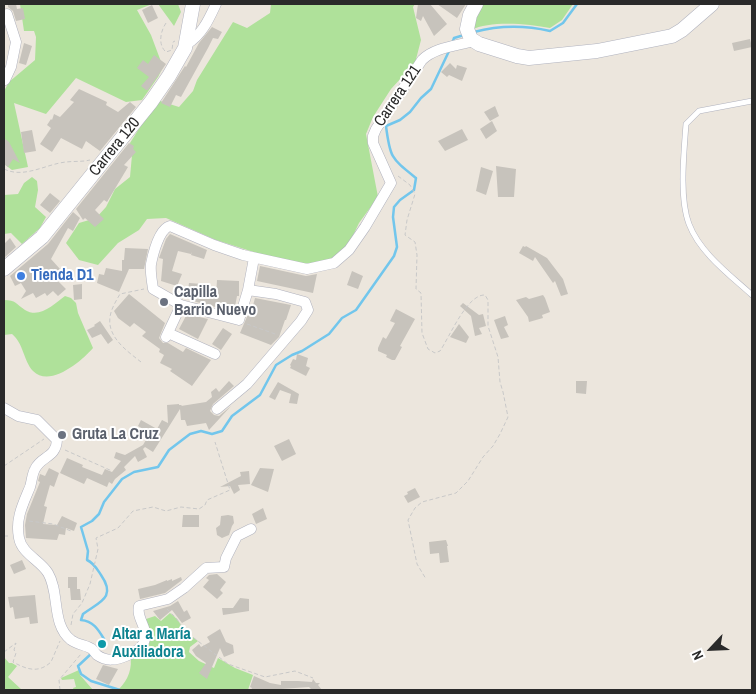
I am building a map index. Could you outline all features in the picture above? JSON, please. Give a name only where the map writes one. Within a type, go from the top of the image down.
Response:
[{"type":"street","name":"Carrera 120","points":[[4,270],[42,237],[151,102],[186,46],[193,4]]},
{"type":"street","points":[[186,46],[196,39],[210,18],[216,4]]},
{"type":"street","points":[[476,4],[470,15],[471,36],[501,52],[529,58],[597,51],[672,36],[682,30],[712,4]]},
{"type":"street","points":[[4,79],[11,67],[16,42],[7,14]]},
{"type":"street","name":"Carrera 121","points":[[388,176],[373,143],[376,129],[422,60],[436,51],[471,36]]},
{"type":"street","points":[[254,258],[248,290],[239,320],[180,305],[153,289],[151,266],[155,248],[164,228],[170,226],[214,246],[254,258],[307,269],[334,263],[349,250],[365,227],[391,184],[388,176]]},
{"type":"street","points":[[217,409],[247,384],[305,316],[308,310],[305,302],[276,294],[248,290]]},
{"type":"street","points":[[180,305],[167,335],[215,354]]},
{"type":"street","points":[[4,408],[18,416],[37,420],[57,443],[53,453],[35,468],[30,486],[20,508],[18,521],[19,539],[28,554],[44,568],[50,579],[59,620],[66,635],[84,647],[93,650],[96,654],[111,660],[138,650],[146,639],[138,611],[139,606],[168,599],[206,568],[224,567],[226,558],[237,536],[251,528]]},
{"type":"lane","points":[[752,101],[699,112],[686,124],[684,158],[684,198],[689,224],[699,242],[712,258],[752,295]]},
{"type":"path","points":[[166,23],[162,29],[160,42],[162,48],[166,52],[172,50],[173,42],[180,39],[186,46]]},
{"type":"path","points":[[4,169],[11,173],[23,172],[65,162],[106,159]]},
{"type":"path","points":[[388,176],[399,176],[410,185],[415,194],[407,220],[405,235],[414,242],[417,255],[416,289],[421,292],[422,333],[428,349],[435,354],[440,352],[462,314],[476,298],[486,295],[488,300],[488,326],[498,357],[500,382],[508,417],[493,446],[483,457],[468,481],[456,493],[422,502],[415,508],[408,520],[417,564],[426,579]]},
{"type":"path","points":[[141,362],[119,343],[110,328],[112,311],[120,294],[153,289]]},
{"type":"path","points":[[239,320],[279,336],[284,340]]},
{"type":"path","points":[[4,466],[46,438],[112,471]]},
{"type":"path","points":[[71,617],[86,594],[98,550],[96,538],[118,528],[133,511],[153,507],[166,511],[181,507],[199,509],[205,505],[207,500],[230,490],[215,442]]},
{"type":"path","points":[[18,521],[44,523],[71,531]]},
{"type":"path","points":[[153,603],[165,607],[186,632],[233,666],[265,677],[295,670],[313,678]]},
{"type":"path","points":[[4,652],[16,643],[14,650],[16,653],[13,662],[27,669],[38,669],[51,662],[57,649],[56,646],[66,635]]},
{"type":"path","points":[[60,690],[59,680],[80,656],[84,647]]},
{"type":"green space","points":[[20,4],[152,4],[137,10],[151,35],[163,67],[142,100],[126,102],[76,78],[46,114],[14,103],[28,167],[12,170],[4,164],[4,91],[9,82],[35,60],[36,37],[34,31],[24,31]]},
{"type":"green space","points":[[158,4],[178,4],[181,12],[174,26]]},
{"type":"green space","points":[[271,4],[415,4],[413,7],[421,40],[415,63],[391,89],[373,117],[366,134],[378,197],[359,223],[347,248],[330,260],[307,264],[263,255],[216,240],[166,218],[147,219],[139,230],[118,243],[98,265],[79,260],[66,243],[79,223],[96,218],[106,207],[115,189],[130,177],[132,155],[130,143],[157,100],[179,107],[193,91],[197,80],[233,22],[247,28],[270,13]]},
{"type":"green space","points":[[477,4],[573,4],[562,20],[550,28],[521,24],[499,24],[471,30]]},
{"type":"green space","points":[[32,177],[37,181],[38,190],[35,207],[46,217],[40,228],[22,244],[11,233],[4,234],[4,195],[18,194],[24,183]]},
{"type":"green space","points":[[65,296],[71,298],[76,303],[78,313],[93,348],[65,371],[57,375],[40,375],[30,367],[16,338],[12,334],[4,335],[4,300],[14,302],[25,310],[36,313],[41,312]]},
{"type":"green space","points":[[170,613],[186,632],[198,641],[190,647],[189,652],[199,661],[214,668],[218,658],[235,668],[253,675],[248,690],[119,689],[129,674],[131,665],[130,655],[139,650],[146,619],[155,616],[161,621]]},
{"type":"green space","points":[[4,657],[9,663],[17,666],[8,677],[22,690],[4,690]]},
{"type":"green space","points":[[79,670],[80,675],[93,690],[74,690],[73,688],[76,687],[74,679],[62,680],[61,678]]},
{"type":"building","points":[[8,4],[16,4],[17,9],[23,8],[25,19],[16,21],[13,11],[8,7]]},
{"type":"building","points":[[418,4],[430,4],[447,24],[434,36],[423,16],[421,21],[416,18]]},
{"type":"building","points":[[437,4],[466,4],[457,18]]},
{"type":"building","points":[[152,5],[158,18],[148,23],[142,10]]},
{"type":"building","points":[[212,27],[222,32],[218,39],[213,38],[181,97],[176,95],[170,107],[161,103],[186,67],[199,43]]},
{"type":"building","points":[[750,39],[752,47],[734,51],[732,43]]},
{"type":"building","points":[[24,43],[32,46],[26,65],[19,63]]},
{"type":"building","points":[[154,55],[166,64],[148,90],[146,90],[141,86],[149,77],[137,68],[143,60],[148,64]]},
{"type":"building","points":[[450,63],[456,69],[457,65],[467,68],[462,81],[449,75],[447,77],[441,72]]},
{"type":"building","points":[[79,89],[107,102],[106,105],[118,112],[130,102],[136,107],[100,151],[86,141],[82,149],[61,138],[52,152],[40,144],[51,128],[47,125],[52,120],[54,114],[60,117],[74,102],[70,100]]},
{"type":"building","points":[[495,106],[499,116],[490,121],[484,112]]},
{"type":"building","points":[[492,121],[497,131],[486,139],[480,129]]},
{"type":"building","points":[[462,129],[468,140],[445,151],[438,141]]},
{"type":"building","points":[[32,130],[36,151],[24,153],[21,132]]},
{"type":"building","points":[[4,138],[9,142],[20,163],[13,159],[8,167],[4,164]]},
{"type":"building","points":[[129,143],[134,146],[133,149],[136,152],[124,165],[128,167],[107,202],[104,200],[95,210],[104,219],[95,227],[85,218],[83,220],[76,209]]},
{"type":"building","points":[[496,166],[516,169],[514,197],[498,197]]},
{"type":"building","points":[[481,167],[493,171],[486,195],[476,191]]},
{"type":"building","points":[[50,193],[60,201],[50,213],[40,205]]},
{"type":"building","points":[[73,212],[80,218],[73,231],[68,228],[51,259],[60,269],[53,276],[66,289],[58,296],[53,291],[47,296],[45,293],[36,298],[33,293],[21,299],[26,291],[21,283],[15,286],[10,276],[48,244]]},
{"type":"building","points":[[170,234],[207,250],[204,259],[191,255],[192,252],[191,254],[178,251],[172,271],[182,274],[177,286],[161,281],[163,259],[159,258],[166,239]]},
{"type":"building","points":[[10,238],[16,247],[4,258],[4,244]]},
{"type":"building","points":[[523,246],[547,258],[563,279],[568,294],[561,296],[555,281],[553,283],[535,257],[533,261],[519,253]]},
{"type":"building","points":[[125,248],[148,249],[144,269],[129,269],[119,292],[97,283],[99,274],[104,275],[106,268],[122,271]]},
{"type":"building","points":[[260,266],[306,276],[317,274],[313,293],[257,281]]},
{"type":"building","points":[[352,271],[363,276],[358,289],[347,285]]},
{"type":"building","points":[[217,280],[239,281],[239,296],[237,296],[234,312],[193,301],[196,293],[192,291],[187,298],[189,283],[202,284],[201,288],[216,296]]},
{"type":"building","points":[[82,284],[82,299],[74,300],[73,285]]},
{"type":"building","points":[[129,294],[165,323],[159,338],[163,343],[168,343],[183,352],[186,348],[211,360],[192,386],[170,371],[172,369],[160,363],[164,355],[159,352],[160,349],[142,336],[146,332],[134,323],[130,327],[118,318],[114,311]]},
{"type":"building","points":[[543,295],[550,312],[542,315],[543,318],[529,322],[528,317],[516,300]]},
{"type":"building","points":[[255,298],[291,305],[279,337],[271,345],[240,333],[249,312],[251,313]]},
{"type":"building","points":[[463,303],[479,315],[483,314],[486,326],[479,328],[482,334],[475,336],[471,316],[460,306]]},
{"type":"building","points":[[396,309],[415,319],[400,346],[402,347],[395,360],[392,360],[386,357],[387,355],[378,351],[378,348],[383,337],[386,339],[395,323],[390,321]]},
{"type":"building","points":[[187,314],[208,319],[198,339],[179,329]]},
{"type":"building","points":[[505,316],[508,325],[504,327],[509,337],[501,339],[494,320]]},
{"type":"building","points":[[100,321],[113,340],[108,344],[101,334],[92,338],[87,330]]},
{"type":"building","points":[[459,324],[469,337],[466,343],[450,337]]},
{"type":"building","points":[[223,328],[232,334],[221,350],[212,344]]},
{"type":"building","points":[[297,354],[308,358],[306,366],[310,368],[306,376],[290,368],[293,359],[296,360]]},
{"type":"building","points":[[229,381],[234,386],[213,404],[210,411],[214,415],[219,416],[231,406],[209,430],[206,423],[187,426],[185,420],[181,420],[180,409],[153,452],[145,447],[143,449],[147,457],[138,462],[135,456],[124,467],[126,470],[112,484],[109,482],[107,487],[87,478],[84,484],[60,473],[67,458],[83,465],[82,467],[102,475],[105,469],[112,472],[121,461],[114,458],[116,452],[125,455],[143,445],[150,433],[138,426],[141,420],[157,429],[162,420],[168,423],[167,405],[179,404],[181,406],[206,402],[212,397],[211,392],[216,388],[219,392]]},
{"type":"building","points":[[576,381],[587,381],[586,394],[576,393]]},
{"type":"building","points":[[278,382],[299,394],[297,404],[289,403],[291,394],[280,390],[275,400],[269,397]]},
{"type":"building","points":[[289,439],[296,454],[282,461],[274,446]]},
{"type":"building","points":[[49,468],[59,473],[54,487],[50,485],[44,506],[47,507],[43,524],[57,525],[62,516],[77,523],[74,531],[66,528],[65,535],[59,534],[57,540],[26,538],[25,525],[27,514],[40,482],[38,481],[40,474],[45,476]]},
{"type":"building","points":[[260,468],[274,469],[268,492],[251,485]]},
{"type":"building","points":[[249,471],[250,484],[238,485],[240,490],[234,494],[230,486],[220,487],[241,476],[240,472]]},
{"type":"building","points":[[415,488],[420,497],[408,503],[404,496]]},
{"type":"building","points":[[263,508],[267,519],[256,524],[252,514]]},
{"type":"building","points":[[183,515],[199,515],[199,527],[182,527]]},
{"type":"building","points":[[221,516],[233,516],[234,523],[229,535],[222,538],[217,535],[216,528],[220,525]]},
{"type":"building","points":[[446,540],[449,562],[440,563],[439,553],[430,554],[429,542]]},
{"type":"building","points":[[22,560],[26,569],[14,574],[10,565]]},
{"type":"building","points":[[217,574],[226,582],[220,590],[223,593],[217,599],[203,587],[209,580],[206,578],[209,575]]},
{"type":"building","points":[[68,577],[77,577],[77,589],[80,589],[81,600],[71,600]]},
{"type":"building","points":[[181,577],[182,580],[165,593],[140,599],[138,589]]},
{"type":"building","points":[[35,595],[38,623],[30,624],[29,617],[15,619],[13,607],[10,608],[8,597]]},
{"type":"building","points":[[240,598],[249,599],[249,611],[223,615],[222,608],[233,608]]},
{"type":"building","points":[[178,601],[184,612],[187,610],[191,618],[182,623],[172,610],[160,620],[153,611],[170,606]]},
{"type":"building","points":[[220,629],[226,642],[233,645],[234,653],[224,657],[220,648],[207,679],[199,673],[206,663],[196,656],[192,650],[199,644],[201,647],[210,642],[207,637]]},
{"type":"building","points":[[103,665],[118,669],[109,685],[96,679]]},
{"type":"building","points":[[254,676],[270,683],[281,685],[281,681],[312,682],[313,679],[316,683],[320,683],[318,685],[322,690],[312,690],[309,687],[251,690],[252,688],[250,687]]},
{"type":"waterway","points":[[474,32],[512,27],[550,31],[563,23],[577,4]]},
{"type":"waterway","points":[[452,44],[454,38],[464,35]]},
{"type":"waterway","points":[[95,649],[104,639],[92,624],[81,620],[83,614],[104,599],[107,589],[97,568],[87,560],[88,551],[81,527],[92,521],[99,514],[104,502],[122,479],[134,472],[158,467],[169,450],[190,434],[201,431],[212,434],[222,431],[232,416],[260,395],[276,365],[329,334],[342,318],[356,310],[394,256],[397,247],[393,217],[394,207],[414,190],[416,178],[401,166],[393,156],[386,126],[400,120],[410,112],[431,89],[450,49]]},
{"type":"waterway","points":[[92,653],[78,666],[81,674],[91,681],[120,690]]},
{"type":"place","name":"Tienda D1","points":[[21,276]]},
{"type":"place","name":"Capilla Barrio Nuevo","points":[[164,302]]},
{"type":"place","name":"Gruta La Cruz","points":[[62,435]]},
{"type":"place","name":"Altar a María Auxiliadora","points":[[102,644]]}]
